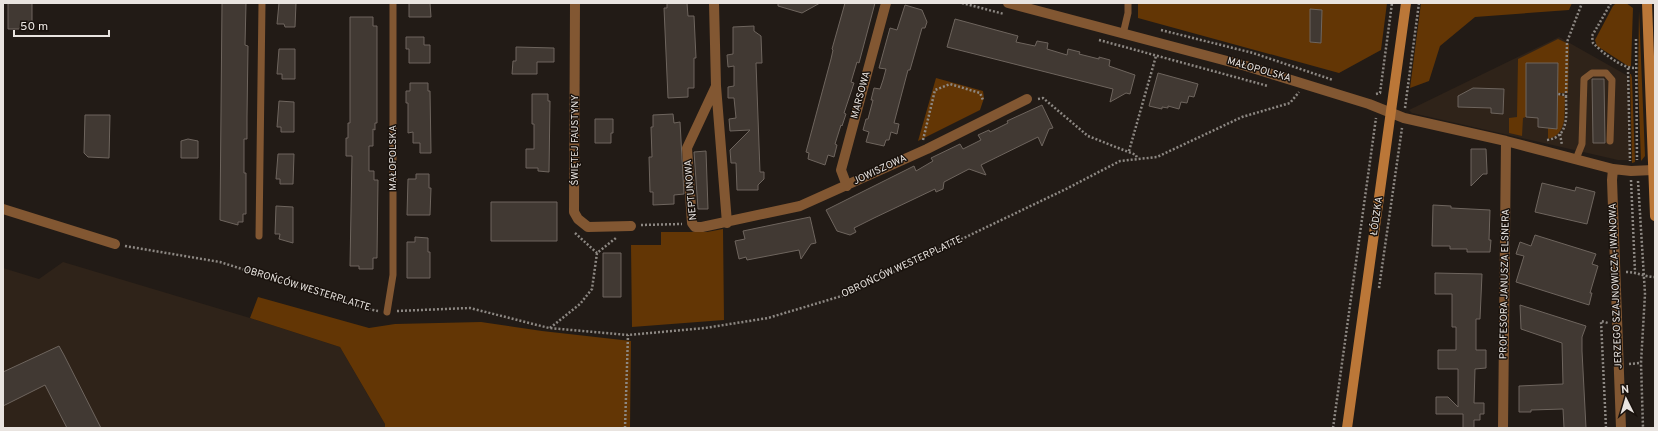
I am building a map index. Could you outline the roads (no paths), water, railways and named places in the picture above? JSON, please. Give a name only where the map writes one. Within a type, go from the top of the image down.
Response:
[{"type":"street","name":"ŚWIĘTEJ FAUSTYNY","points":[[575,3],[574,212],[578,219],[588,227],[631,226]]},
{"type":"street","name":"NEPTUNOWA","points":[[714,3],[716,86],[727,223],[695,227],[692,223],[687,148],[716,86]]},
{"type":"street","name":"MARSOWA","points":[[847,186],[841,170],[886,3]]},
{"type":"street","name":"MAŁOPOLSKA","points":[[1008,3],[1238,64],[1369,104],[1404,118],[1506,141],[1613,169],[1630,171],[1653,170]]},
{"type":"street","name":"ŁÓDZKA","points":[[1347,428],[1406,3]]},
{"type":"street","points":[[1647,6],[1655,216]]},
{"type":"street","name":"JOWISZOWA","points":[[727,223],[800,206],[927,149],[1027,100]]},
{"type":"street","name":"PROFESORA JANUSZA ELSNERA","points":[[1503,428],[1506,141]]},
{"type":"street","name":"JERZEGO SZAJNOWICZA-IWANOWA","points":[[1613,169],[1612,180],[1621,428]]},
{"type":"street","points":[[3,209],[115,244]]},
{"type":"lane","points":[[259,236],[262,3]]},
{"type":"lane","name":"MAŁOPOLSKA","points":[[387,312],[393,275],[393,3]]},
{"type":"lane","points":[[1123,34],[1128,13],[1128,3]]},
{"type":"lane","points":[[1576,159],[1582,144],[1584,80],[1592,73],[1606,73],[1612,80],[1610,141]]}]
